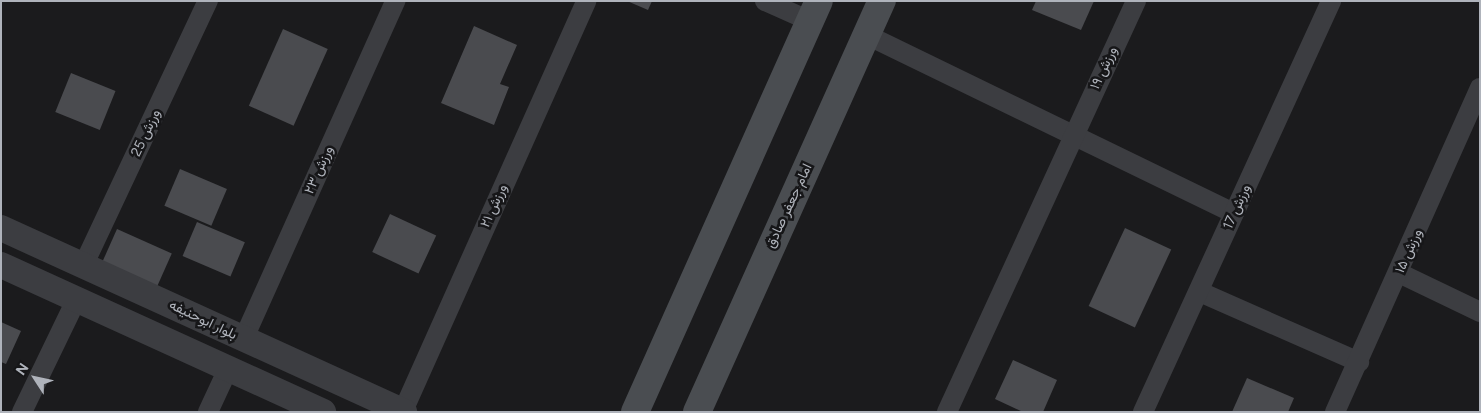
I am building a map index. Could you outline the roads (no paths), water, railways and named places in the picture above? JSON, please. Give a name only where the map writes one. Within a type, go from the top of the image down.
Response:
[{"type":"main road","name":"امام جعفر صادق","points":[[697,412],[882,1]]},
{"type":"main road","points":[[635,412],[815,11]]},
{"type":"street","name":"ورزش 25","points":[[84,264],[208,1]]},
{"type":"street","name":"ورزش ۲۳","points":[[243,340],[394,1]]},
{"type":"street","name":"ورزش ۲۱","points":[[404,412],[586,1]]},
{"type":"street","points":[[765,1],[815,11]]},
{"type":"street","name":"ورزش ۱۹","points":[[947,412],[1136,1]]},
{"type":"street","name":"ورزش 17","points":[[1143,412],[1200,292],[1331,1]]},
{"type":"street","points":[[867,35],[1234,213]]},
{"type":"street","name":"ورزش ۱۵","points":[[1334,412],[1359,362],[1480,88]]},
{"type":"street","name":"بلوار ابوحنیفه","points":[[1,228],[84,264],[243,340],[404,412]]},
{"type":"street","points":[[1,265],[77,298],[323,412]]},
{"type":"street","points":[[1399,273],[1480,312]]},
{"type":"street","points":[[1200,292],[1359,362]]},
{"type":"street","points":[[22,412],[77,298]]},
{"type":"street","points":[[208,412],[228,369]]}]
